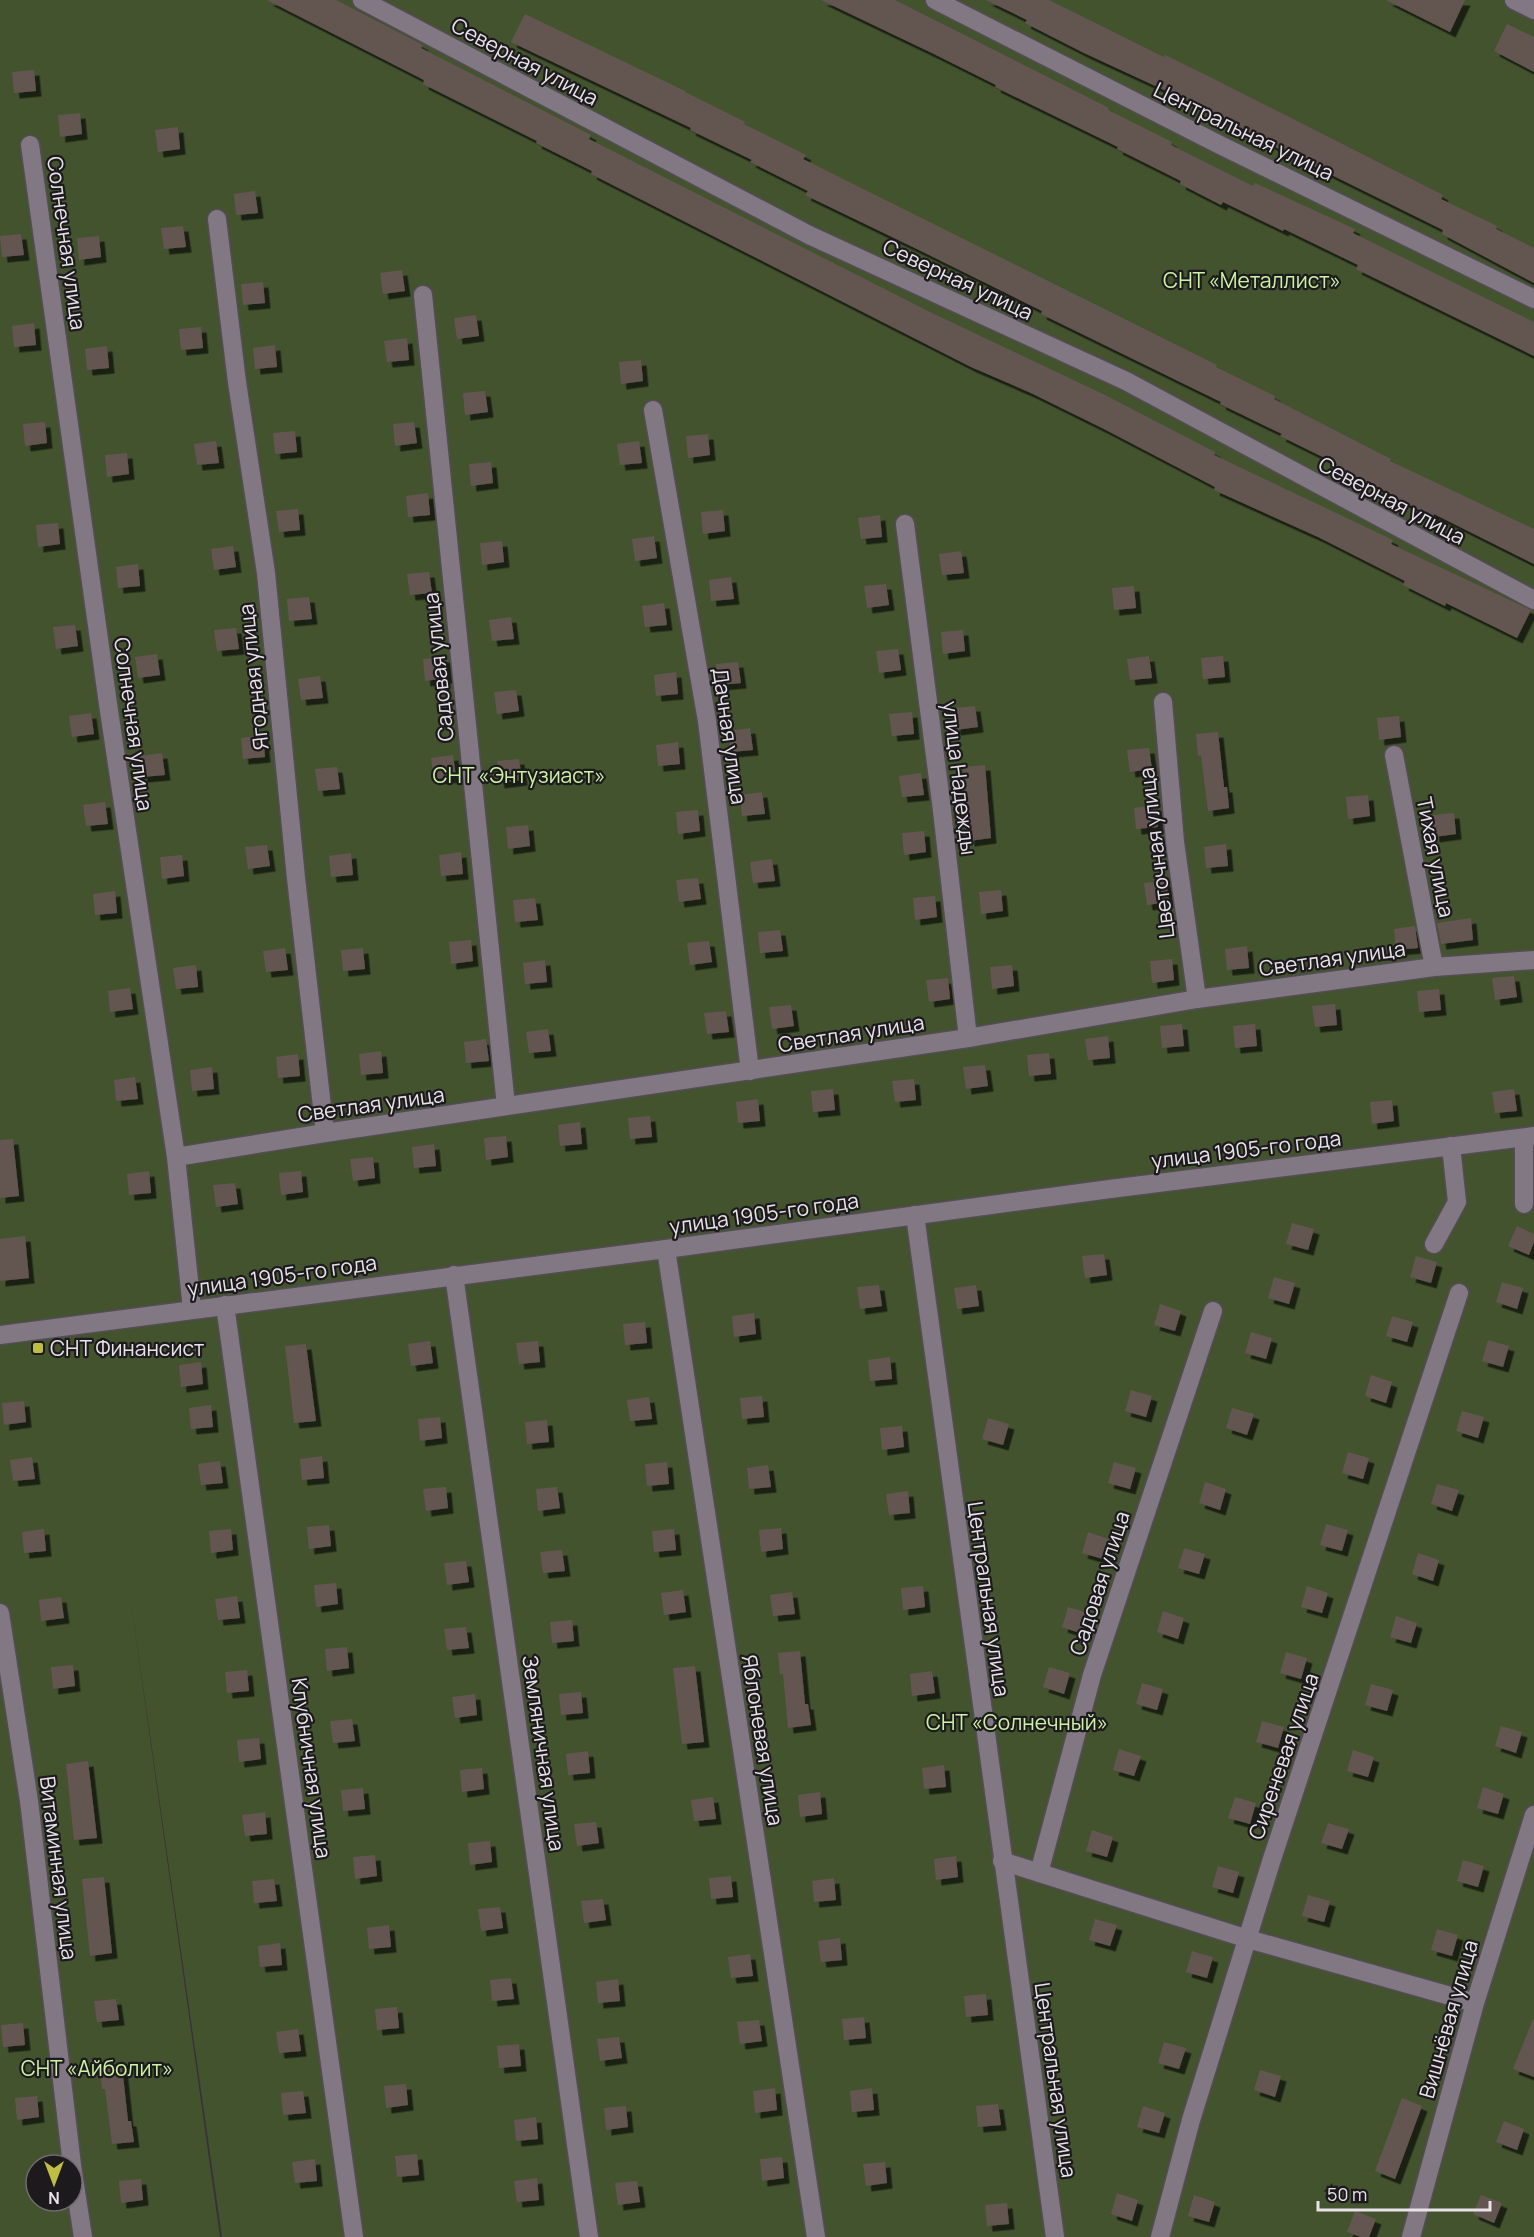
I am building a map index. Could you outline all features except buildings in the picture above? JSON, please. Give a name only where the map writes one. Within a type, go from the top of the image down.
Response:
[{"type":"street","name":"Северная улица","points":[[362,0],[809,235],[1126,381],[1534,600]]},
{"type":"street","name":"Центральная улица","points":[[935,0],[1230,150],[1534,299]]},
{"type":"street","points":[[1514,0],[1534,10]]},
{"type":"street","name":"Солнечная улица","points":[[30,145],[108,704],[176,1157],[192,1309]]},
{"type":"street","name":"Ягодная улица","points":[[217,219],[237,382],[266,573],[296,878],[325,1133]]},
{"type":"street","name":"Садовая улица","points":[[423,295],[506,1106]]},
{"type":"street","name":"Дачная улица","points":[[653,410],[707,721],[750,1071]]},
{"type":"street","name":"улица Надежды","points":[[905,524],[941,802],[968,1038]]},
{"type":"street","name":"Цветочная улица","points":[[1163,702],[1175,842],[1197,999]]},
{"type":"street","name":"Тихая улица","points":[[1394,755],[1434,967]]},
{"type":"street","name":"Светлая улица","points":[[176,1157],[968,1038],[1197,999],[1434,967],[1534,960]]},
{"type":"street","points":[[1524,1204],[1529,1137]]},
{"type":"street","name":"улица 1905-го года","points":[[0,1335],[92,1325],[192,1309],[1529,1137]]},
{"type":"street","points":[[1434,1244],[1457,1202],[1451,1146]]},
{"type":"street","name":"Центральная улица","points":[[915,1215],[1055,2237]]},
{"type":"street","name":"Яблоневая улица","points":[[666,1249],[816,2237]]},
{"type":"street","name":"Земляничная улица","points":[[454,1275],[589,2237]]},
{"type":"street","name":"Сиреневая улица","points":[[1160,2237],[1191,2120],[1272,1858],[1459,1293]]},
{"type":"street","name":"Клубничная улица","points":[[225,1305],[354,2237]]},
{"type":"street","name":"Садовая улица","points":[[1039,1873],[1092,1675],[1213,1311]]},
{"type":"street","name":"Витаминная улица","points":[[0,1613],[9,1730],[29,1801],[71,2153]]},
{"type":"street","name":"Вишнёвая улица","points":[[1411,2237],[1475,2003],[1534,1815]]},
{"type":"street","points":[[1002,1861],[1248,1939],[1475,2003]]},
{"type":"street","name":"Витаминная улица","points":[[79,2213],[83,2237]]},
{"type":"green space","points":[[0,0],[1534,0],[1534,2237],[222,2237],[131,1602],[220,2237],[0,2237]]},
{"type":"place","name":"СНТ Финансист","points":[[38,1348]]},
{"type":"park label","name":"СНТ «Металлист»","points":[[1252,280]]},
{"type":"park label","name":"СНТ «Энтузиаст»","points":[[519,775]]},
{"type":"park label","name":"СНТ «Солнечный»","points":[[1017,1722]]},
{"type":"park label","name":"СНТ «Айболит»","points":[[97,2068]]}]
